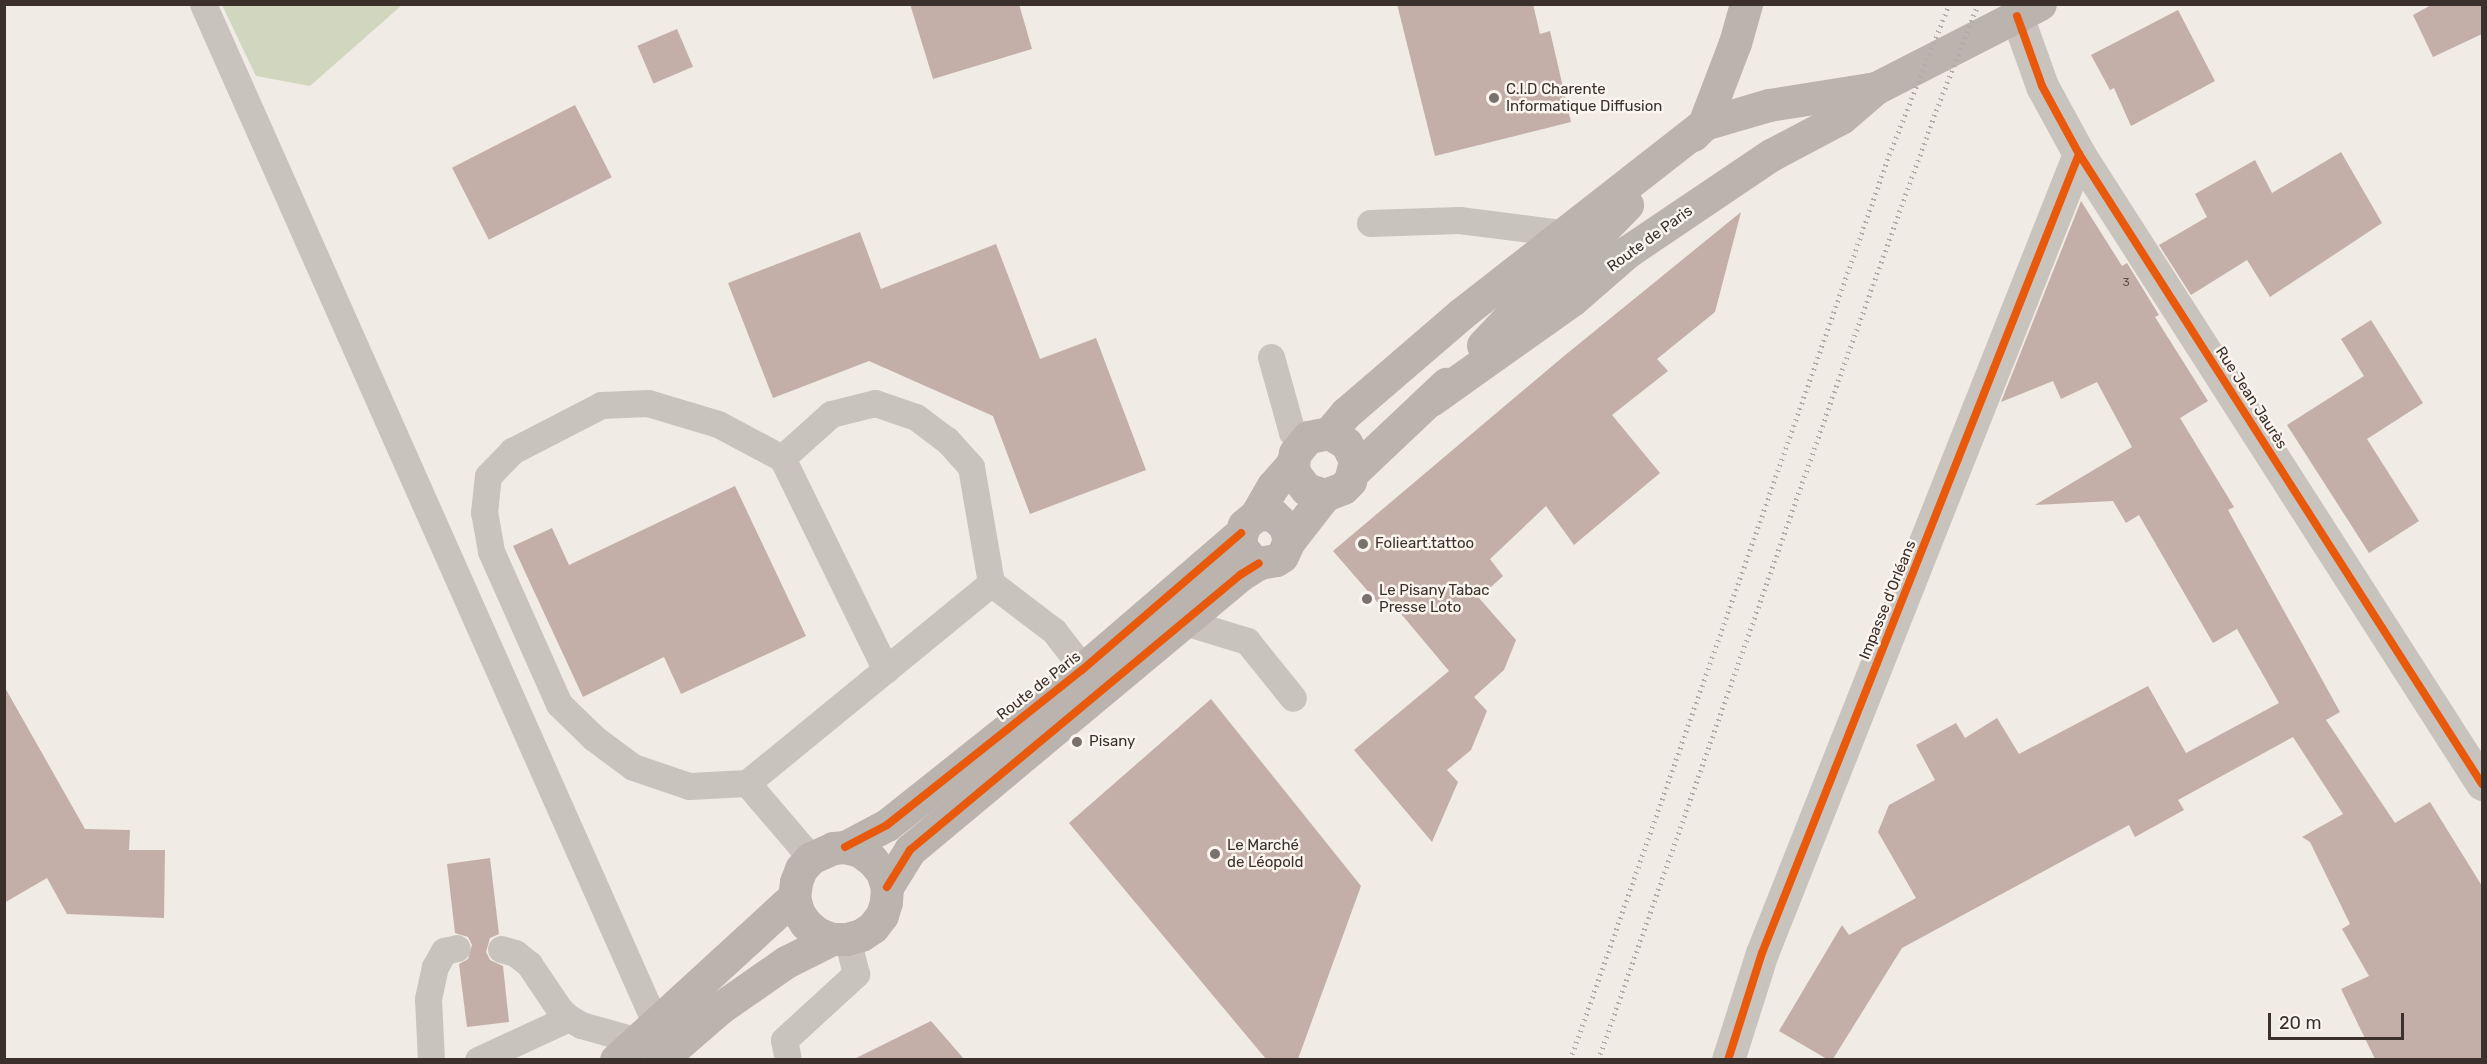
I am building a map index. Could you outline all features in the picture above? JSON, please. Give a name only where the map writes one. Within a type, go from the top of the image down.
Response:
[{"type":"main road","points":[[1704,124],[1735,43],[1746,4]]},
{"type":"main road","name":"Route de Paris","points":[[1431,400],[1573,299],[1627,252],[1771,155],[1841,118],[1876,88],[2029,10]]},
{"type":"main road","name":"Route de Paris","points":[[648,1047],[720,1008],[786,962],[840,939],[861,935],[873,927],[882,915],[887,887],[910,850],[1092,680],[1249,524],[1273,486],[1307,447],[1416,352],[1562,233],[1704,124],[1770,105],[1876,88]]},
{"type":"main road","name":"Route de Paris","points":[[810,858],[832,848],[845,848],[887,825],[1092,680],[1185,622],[1240,575],[1259,563],[1267,563],[1282,556],[1289,541],[1325,495],[1343,488],[1354,471],[1431,400],[1521,305],[1564,270],[1704,124]]},
{"type":"main road","points":[[1325,495],[1306,489],[1294,473],[1307,447],[1338,437],[1352,452],[1355,461],[1354,471]]},
{"type":"main road","points":[[1259,563],[1252,560],[1242,548],[1249,524],[1273,515],[1285,526],[1289,541]]},
{"type":"main road","points":[[845,848],[860,851],[872,860],[882,872],[887,887]]},
{"type":"main road","points":[[810,858],[801,869],[794,897],[798,912],[806,924],[818,934],[840,939]]},
{"type":"main road","points":[[648,1047],[794,897]]},
{"type":"street","name":"Rue Jean Jaurès","points":[[2029,10],[2042,86],[2079,154],[2482,784]]},
{"type":"street","name":"Impasse d'Orléans","points":[[1728,1059],[1762,954],[2079,154]]},
{"type":"lane","points":[[203,4],[648,1047]]},
{"type":"lane","points":[[1370,223],[1459,220],[1562,233]]},
{"type":"lane","points":[[1271,357],[1292,432],[1307,447]]},
{"type":"lane","points":[[886,670],[782,458],[718,424],[648,403],[601,405],[512,451],[488,476],[484,513],[491,552],[559,704],[594,738],[633,767],[689,786],[747,783],[886,670],[991,583]]},
{"type":"lane","points":[[782,458],[831,414],[875,403],[916,417],[947,440],[970,467],[991,583],[1054,631],[1092,680]]},
{"type":"lane","points":[[1185,622],[1247,641],[1293,698]]},
{"type":"lane","points":[[747,783],[810,858]]},
{"type":"lane","points":[[788,1059],[784,1040],[856,974],[840,939]]},
{"type":"lane","points":[[430,1059],[428,999],[435,967],[444,951],[457,948]]},
{"type":"lane","points":[[501,949],[515,953],[529,964],[560,1010],[569,1018],[581,1025],[648,1047]]},
{"type":"lane","points":[[478,1059],[569,1018]]},
{"type":"green space","points":[[222,5],[402,5],[310,86],[256,76]]},
{"type":"building","points":[[910,4],[1019,4],[1032,49],[933,79]]},
{"type":"building","name":"C.I.D Charente Informatique Diffusion","points":[[1397,4],[1533,4],[1540,34],[1550,31],[1571,122],[1435,156]]},
{"type":"building","points":[[2433,4],[2482,4],[2482,34],[2433,57],[2413,15]]},
{"type":"building","points":[[2178,10],[2215,81],[2131,126],[2114,88],[2110,90],[2091,55]]},
{"type":"building","points":[[677,29],[693,67],[653,84],[637,46]]},
{"type":"building","points":[[575,105],[612,177],[489,240],[452,168]]},
{"type":"building","points":[[2341,152],[2382,223],[2270,297],[2247,260],[2191,295],[2159,245],[2207,217],[2195,194],[2255,160],[2272,193]]},
{"type":"building","points":[[2081,201],[2122,266],[2127,263],[2159,315],[2155,317],[2208,401],[2180,418],[2234,507],[2228,510],[2340,712],[2326,720],[2395,823],[2430,802],[2482,886],[2482,1059],[2375,1059],[2341,989],[2369,976],[2342,929],[2350,924],[2310,842],[2302,837],[2343,814],[2293,737],[2178,800],[2184,810],[2135,837],[2129,825],[1902,948],[1833,1059],[1827,1059],[1779,1031],[1842,925],[1849,935],[1916,898],[1878,832],[1889,805],[1935,780],[1916,745],[1956,723],[1965,738],[1997,718],[2019,754],[2148,686],[2186,753],[2279,703],[2237,629],[2213,643],[2139,515],[2126,523],[2113,501],[2035,505],[2132,447],[2097,382],[2061,399],[2053,381],[2001,402]]},
{"type":"building","points":[[1741,212],[1715,312],[1657,359],[1668,371],[1612,415],[1660,473],[1574,545],[1546,506],[1490,559],[1503,576],[1479,598],[1516,640],[1504,670],[1474,697],[1487,711],[1471,750],[1447,770],[1458,782],[1432,842],[1354,750],[1449,671],[1387,597],[1379,604],[1333,551],[1564,356]]},
{"type":"building","points":[[860,232],[881,289],[996,244],[1040,359],[1096,338],[1146,470],[1030,514],[993,416],[869,361],[773,398],[728,283]]},
{"type":"building","points":[[2371,320],[2423,403],[2367,439],[2419,521],[2369,553],[2287,425],[2364,376],[2341,339]]},
{"type":"building","points":[[735,486],[806,636],[681,694],[664,657],[583,697],[513,546],[552,528],[569,565]]},
{"type":"building","points":[[4,686],[85,829],[130,830],[129,850],[165,850],[164,918],[67,914],[47,878],[4,903]]},
{"type":"building","name":"Le Marché de Léopold","points":[[1211,699],[1361,886],[1298,1059],[1266,1059],[1069,823]]},
{"type":"building","points":[[490,858],[499,934],[490,938],[486,952],[490,960],[503,966],[509,1022],[467,1027],[459,964],[468,959],[472,945],[468,937],[455,933],[447,864]]},
{"type":"building","points":[[931,1021],[964,1059],[854,1059]]},
{"type":"railway","points":[[1570,1060],[1889,155],[1949,4]]},
{"type":"railway","points":[[1598,1060],[1842,370],[1936,111],[1978,4]]},
{"type":"cycle path","points":[[2017,16],[2042,86],[2079,154],[2482,784]]},
{"type":"cycle path","points":[[1728,1060],[1762,953],[2079,154]]},
{"type":"cycle path","points":[[845,847],[887,825],[1082,670],[1241,533]]},
{"type":"cycle path","points":[[887,887],[910,850],[1240,575],[1259,563]]},
{"type":"place","name":"C.I.D Charente Informatique Diffusion","points":[[1494,98]]},
{"type":"place","name":"Folieart.tattoo","points":[[1363,544]]},
{"type":"place","name":"Le Pisany Tabac Presse Loto","points":[[1367,599]]},
{"type":"place","name":"Pisany","points":[[1077,742]]},
{"type":"place","name":"Le Marché de Léopold","points":[[1215,854]]}]
